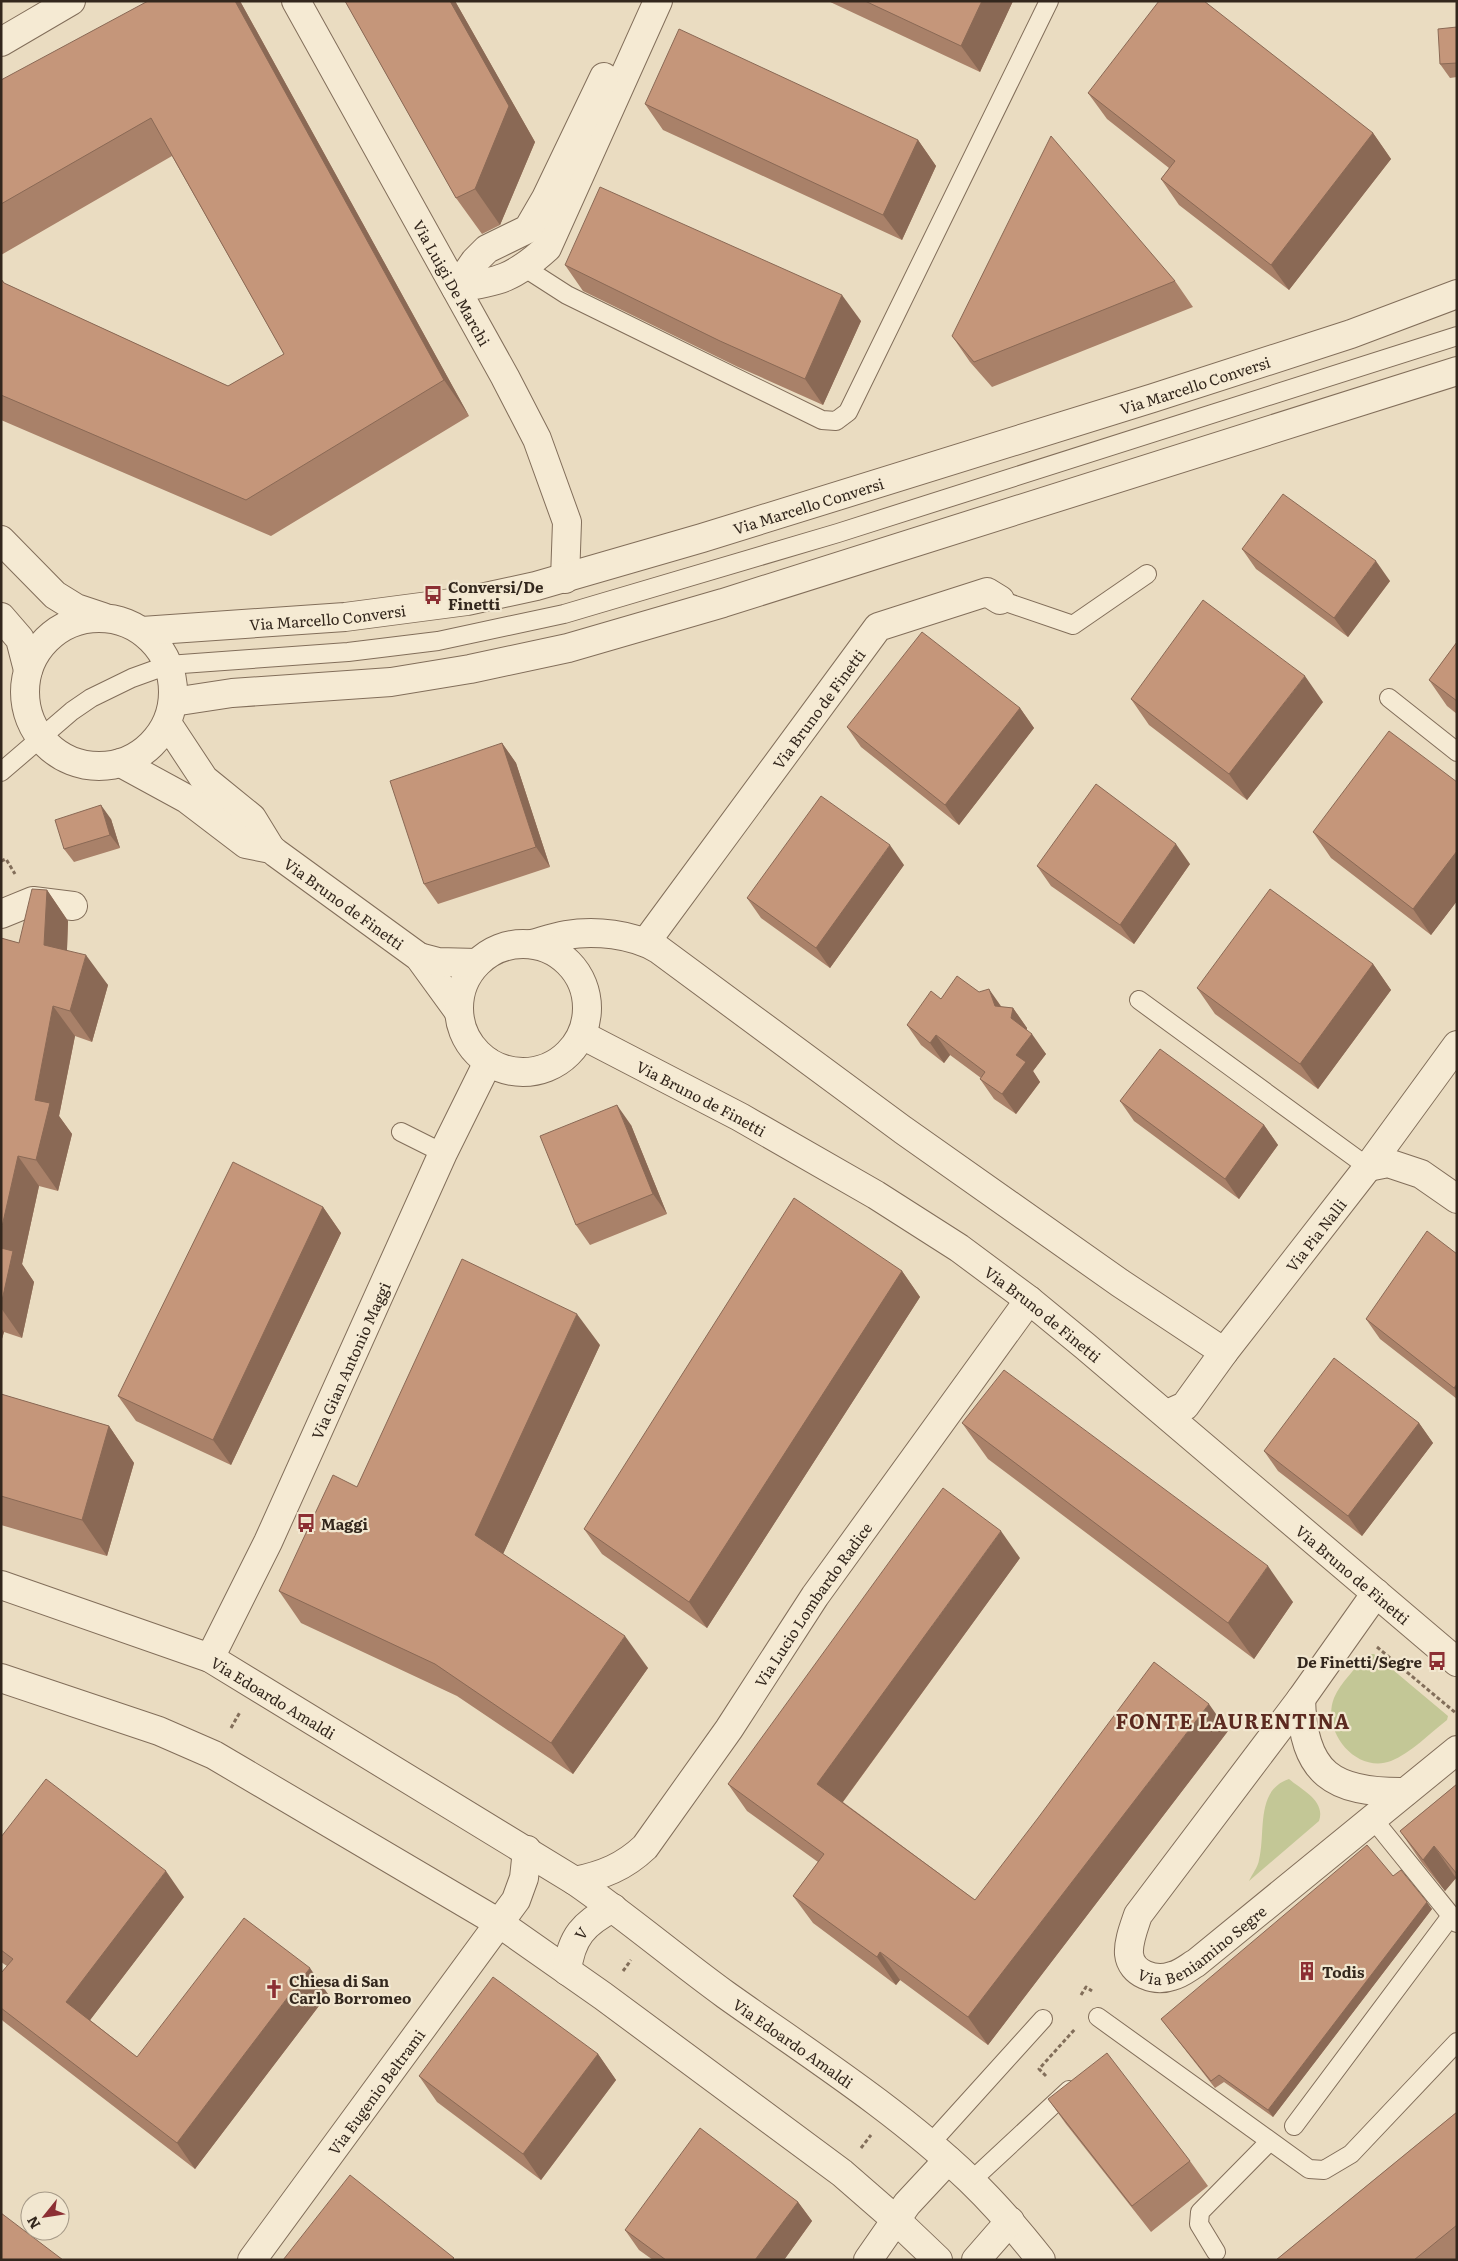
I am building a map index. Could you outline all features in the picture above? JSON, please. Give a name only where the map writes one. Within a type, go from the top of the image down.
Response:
[{"type":"street","points":[[1,42],[71,1]]},
{"type":"street","name":"Via Luigi De Marchi","points":[[296,1],[456,288],[537,439],[566,522],[565,578]]},
{"type":"street","points":[[456,288],[475,261],[487,249],[528,229],[546,198],[641,1]]},
{"type":"street","points":[[456,288],[491,283],[525,268],[547,248],[658,1]]},
{"type":"street","name":"Via Marcello Conversi","points":[[142,631],[372,614],[467,601],[565,578],[720,532],[1332,340],[1457,294]]},
{"type":"street","points":[[170,712],[232,693],[391,682],[470,669],[568,648],[723,604],[1457,371]]},
{"type":"street","points":[[1,540],[56,595],[76,608],[129,624],[142,631],[159,647],[168,665],[173,685],[170,712],[156,740],[140,754],[122,763],[100,767],[78,763],[58,754],[41,738],[31,721],[26,702],[28,670],[20,639],[1,617]]},
{"type":"street","name":"Via Bruno de Finetti","points":[[646,942],[878,627],[987,592],[1000,600]]},
{"type":"street","points":[[28,670],[39,648],[57,631],[78,620],[103,617]]},
{"type":"street","name":"Via Bruno de Finetti","points":[[170,712],[204,778],[252,818],[270,850]]},
{"type":"street","name":"Via Bruno de Finetti","points":[[122,763],[187,799],[246,844],[270,850],[419,957],[459,1012]]},
{"type":"street","points":[[1,914],[33,902],[73,906]]},
{"type":"street","name":"Via Bruno de Finetti","points":[[532,944],[550,950],[567,961],[579,977],[586,996],[587,1016],[582,1035],[572,1050],[558,1062],[541,1070],[523,1072],[505,1070],[488,1062],[477,1053],[468,1041],[462,1027],[459,1012],[463,986],[477,963],[499,949],[512,945],[532,944],[566,935],[615,936],[646,942],[672,958],[910,1135],[1120,1283],[1224,1352]]},
{"type":"street","name":"Via Bruno de Finetti","points":[[419,957],[438,962],[477,963]]},
{"type":"street","name":"Via Bruno de Finetti","points":[[582,1035],[740,1117],[876,1195],[959,1248],[1029,1300],[1167,1414],[1457,1662]]},
{"type":"street","name":"Via Pia Nalli","points":[[1167,1414],[1185,1406],[1224,1352],[1368,1166],[1457,1045]]},
{"type":"street","name":"Via Gian Antonio Maggi","points":[[210,1658],[268,1542],[443,1153],[488,1062]]},
{"type":"street","points":[[1368,1166],[1388,1163],[1421,1174],[1457,1199]]},
{"type":"street","name":"Via Lucio Lombardo Radice","points":[[575,1881],[597,1876],[617,1868],[632,1860],[645,1847],[729,1729],[815,1596],[1029,1300]]},
{"type":"street","name":"Via Edoardo Amaldi","points":[[1,1585],[210,1658],[575,1881],[613,1908],[698,1975],[889,2112],[939,2152],[971,2181],[1010,2222],[1041,2260]]},
{"type":"street","name":"Via Beniamino Segre","points":[[1376,1593],[1301,1699],[1138,1915],[1130,1941],[1129,1954],[1132,1962],[1138,1970],[1151,1978],[1172,1976],[1184,1971],[1457,1750]]},
{"type":"street","points":[[1,1678],[159,1731],[214,1755],[499,1923],[842,2173],[938,2260]]},
{"type":"street","points":[[1301,1699],[1302,1722],[1306,1743],[1326,1774],[1346,1786],[1356,1789],[1382,1793],[1405,1792]]},
{"type":"street","points":[[499,1923],[520,1894],[524,1878],[526,1850]]},
{"type":"street","name":"V","points":[[567,1971],[570,1950],[582,1930],[593,1919],[613,1908]]},
{"type":"street","name":"Via Eugenio Beltrami","points":[[252,2260],[499,1923]]},
{"type":"street","points":[[868,2260],[907,2204],[939,2152]]},
{"type":"street","points":[[976,2260],[1010,2222]]},
{"type":"lane","points":[[525,268],[567,295],[822,420],[836,421],[848,412],[1050,1]]},
{"type":"lane","points":[[1,772],[72,711],[91,698],[125,681],[168,665],[348,652],[438,641],[564,614],[838,533],[1457,336]]},
{"type":"lane","points":[[1000,600],[1072,625],[1147,574]]},
{"type":"lane","points":[[1389,698],[1457,752]]},
{"type":"lane","points":[[1139,1000],[1368,1166]]},
{"type":"lane","points":[[401,1132],[443,1153]]},
{"type":"lane","points":[[1294,2126],[1454,1919],[1372,1819]]},
{"type":"lane","points":[[1098,2017],[1309,2169],[1324,2170],[1351,2154],[1457,2042]]},
{"type":"lane","points":[[939,2152],[1044,2019]]},
{"type":"lane","points":[[971,2181],[1082,2078]]},
{"type":"lane","points":[[1216,2252],[1199,2224],[1200,2212],[1270,2141]]},
{"type":"path","points":[[1353,1627],[1457,1714]]},
{"type":"path","points":[[226,1736],[243,1706]]},
{"type":"path","points":[[620,1974],[637,1954]]},
{"type":"path","points":[[1040,2069],[1068,2038]]},
{"type":"path","points":[[856,2155],[873,2133]]},
{"type":"green space","points":[[1374,1654],[1448,1716],[1447,1720],[1406,1753],[1391,1761],[1378,1763],[1365,1761],[1344,1747],[1332,1724],[1331,1711],[1334,1698],[1341,1686],[1367,1655]]},
{"type":"green space","points":[[1289,1779],[1316,1802],[1320,1814],[1319,1821],[1249,1881],[1259,1860],[1266,1802],[1271,1792],[1278,1785]]},
{"type":"building","points":[[148,1],[235,1],[444,380],[246,500],[1,395],[1,279],[4,283],[228,386],[284,354],[151,118],[1,204],[1,80]]},
{"type":"building","points":[[345,1],[450,1],[509,106],[475,189],[456,198]]},
{"type":"building","points":[[865,1],[982,1],[961,46]]},
{"type":"building","points":[[1159,1],[1204,1],[1373,133],[1271,265],[1161,179],[1175,161],[1088,93]]},
{"type":"building","points":[[1457,27],[1457,63],[1440,64],[1438,29]]},
{"type":"building","points":[[679,29],[918,140],[883,215],[645,104]]},
{"type":"building","points":[[1051,136],[1175,281],[974,362],[952,336]]},
{"type":"building","points":[[600,187],[842,295],[805,379],[720,341],[565,265]]},
{"type":"building","points":[[1283,494],[1376,561],[1334,618],[1242,549]]},
{"type":"building","points":[[1203,600],[1305,676],[1229,774],[1131,699]]},
{"type":"building","points":[[922,632],[1020,708],[945,805],[847,727]]},
{"type":"building","points":[[1457,642],[1457,701],[1429,680]]},
{"type":"building","points":[[1389,731],[1457,782],[1457,851],[1413,909],[1313,832]]},
{"type":"building","points":[[502,743],[536,847],[424,884],[390,781]]},
{"type":"building","points":[[1096,784],[1176,844],[1120,925],[1037,866]]},
{"type":"building","points":[[821,796],[890,845],[816,948],[747,898]]},
{"type":"building","points":[[101,805],[110,835],[64,849],[55,820]]},
{"type":"building","points":[[32,889],[47,890],[44,945],[86,955],[70,1011],[53,1006],[35,1100],[50,1103],[36,1160],[18,1156],[1,1231],[1,938],[19,943]]},
{"type":"building","points":[[1270,889],[1373,964],[1300,1064],[1197,988]]},
{"type":"building","points":[[957,976],[979,992],[989,989],[995,1006],[1013,1008],[1011,1018],[1032,1034],[1016,1055],[1026,1062],[1002,1094],[980,1079],[985,1072],[936,1035],[930,1043],[907,1025],[931,991],[941,999]]},
{"type":"building","points":[[1160,1049],[1264,1125],[1225,1179],[1120,1101]]},
{"type":"building","points":[[617,1105],[653,1194],[576,1225],[540,1136]]},
{"type":"building","points":[[233,1162],[323,1207],[213,1440],[118,1396]]},
{"type":"building","points":[[794,1198],[902,1271],[689,1602],[584,1529]]},
{"type":"building","points":[[1427,1231],[1457,1254],[1457,1384],[1454,1388],[1366,1319]]},
{"type":"building","points":[[1,1248],[13,1251],[1,1305]]},
{"type":"building","points":[[462,1259],[577,1314],[475,1535],[625,1636],[551,1743],[435,1664],[279,1591],[333,1475],[357,1487]]},
{"type":"building","points":[[1334,1358],[1419,1423],[1348,1516],[1264,1451]]},
{"type":"building","points":[[1004,1370],[1268,1566],[1228,1623],[962,1423]]},
{"type":"building","points":[[1,1394],[109,1426],[82,1520],[1,1496]]},
{"type":"building","points":[[943,1488],[1001,1531],[817,1784],[975,1900],[1154,1662],[1209,1704],[968,2017],[880,1952],[877,1957],[793,1896],[824,1854],[728,1784]]},
{"type":"building","name":"Chiesa di San Carlo Borromeo","points":[[46,1779],[166,1871],[66,2002],[137,2057],[244,1918],[310,1968],[177,2143],[1,2008],[1,1973],[13,1959],[1,1950],[1,1837]]},
{"type":"building","points":[[1457,1784],[1457,1874],[1434,1846],[1423,1860],[1400,1831]]},
{"type":"building","name":"Todis","points":[[1367,1845],[1393,1876],[1401,1870],[1427,1902],[1268,2110],[1219,2075],[1211,2081],[1161,2019]]},
{"type":"building","points":[[493,1977],[598,2054],[523,2154],[419,2076]]},
{"type":"building","points":[[1107,2053],[1190,2161],[1132,2206],[1048,2099]]},
{"type":"building","points":[[1457,2112],[1457,2225],[1414,2260],[1276,2260]]},
{"type":"building","points":[[700,2128],[798,2202],[755,2260],[666,2260],[625,2230]]},
{"type":"building","points":[[350,2175],[454,2258],[452,2260],[283,2260]]},
{"type":"building","points":[[1,2213],[20,2227],[20,2241],[38,2241],[63,2260],[1,2260]]},
{"type":"place","name":"Conversi/De Finetti","points":[[433,595]]},
{"type":"place","name":"Maggi","points":[[306,1523]]},
{"type":"place","name":"De Finetti/Segre","points":[[1437,1661]]},
{"type":"place","name":"Todis","points":[[1307,1971]]},
{"type":"place","name":"Chiesa di San Carlo Borromeo","points":[[274,1989]]},
{"type":"district","name":"FONTE LAURENTINA","points":[[1233,1720]]}]
